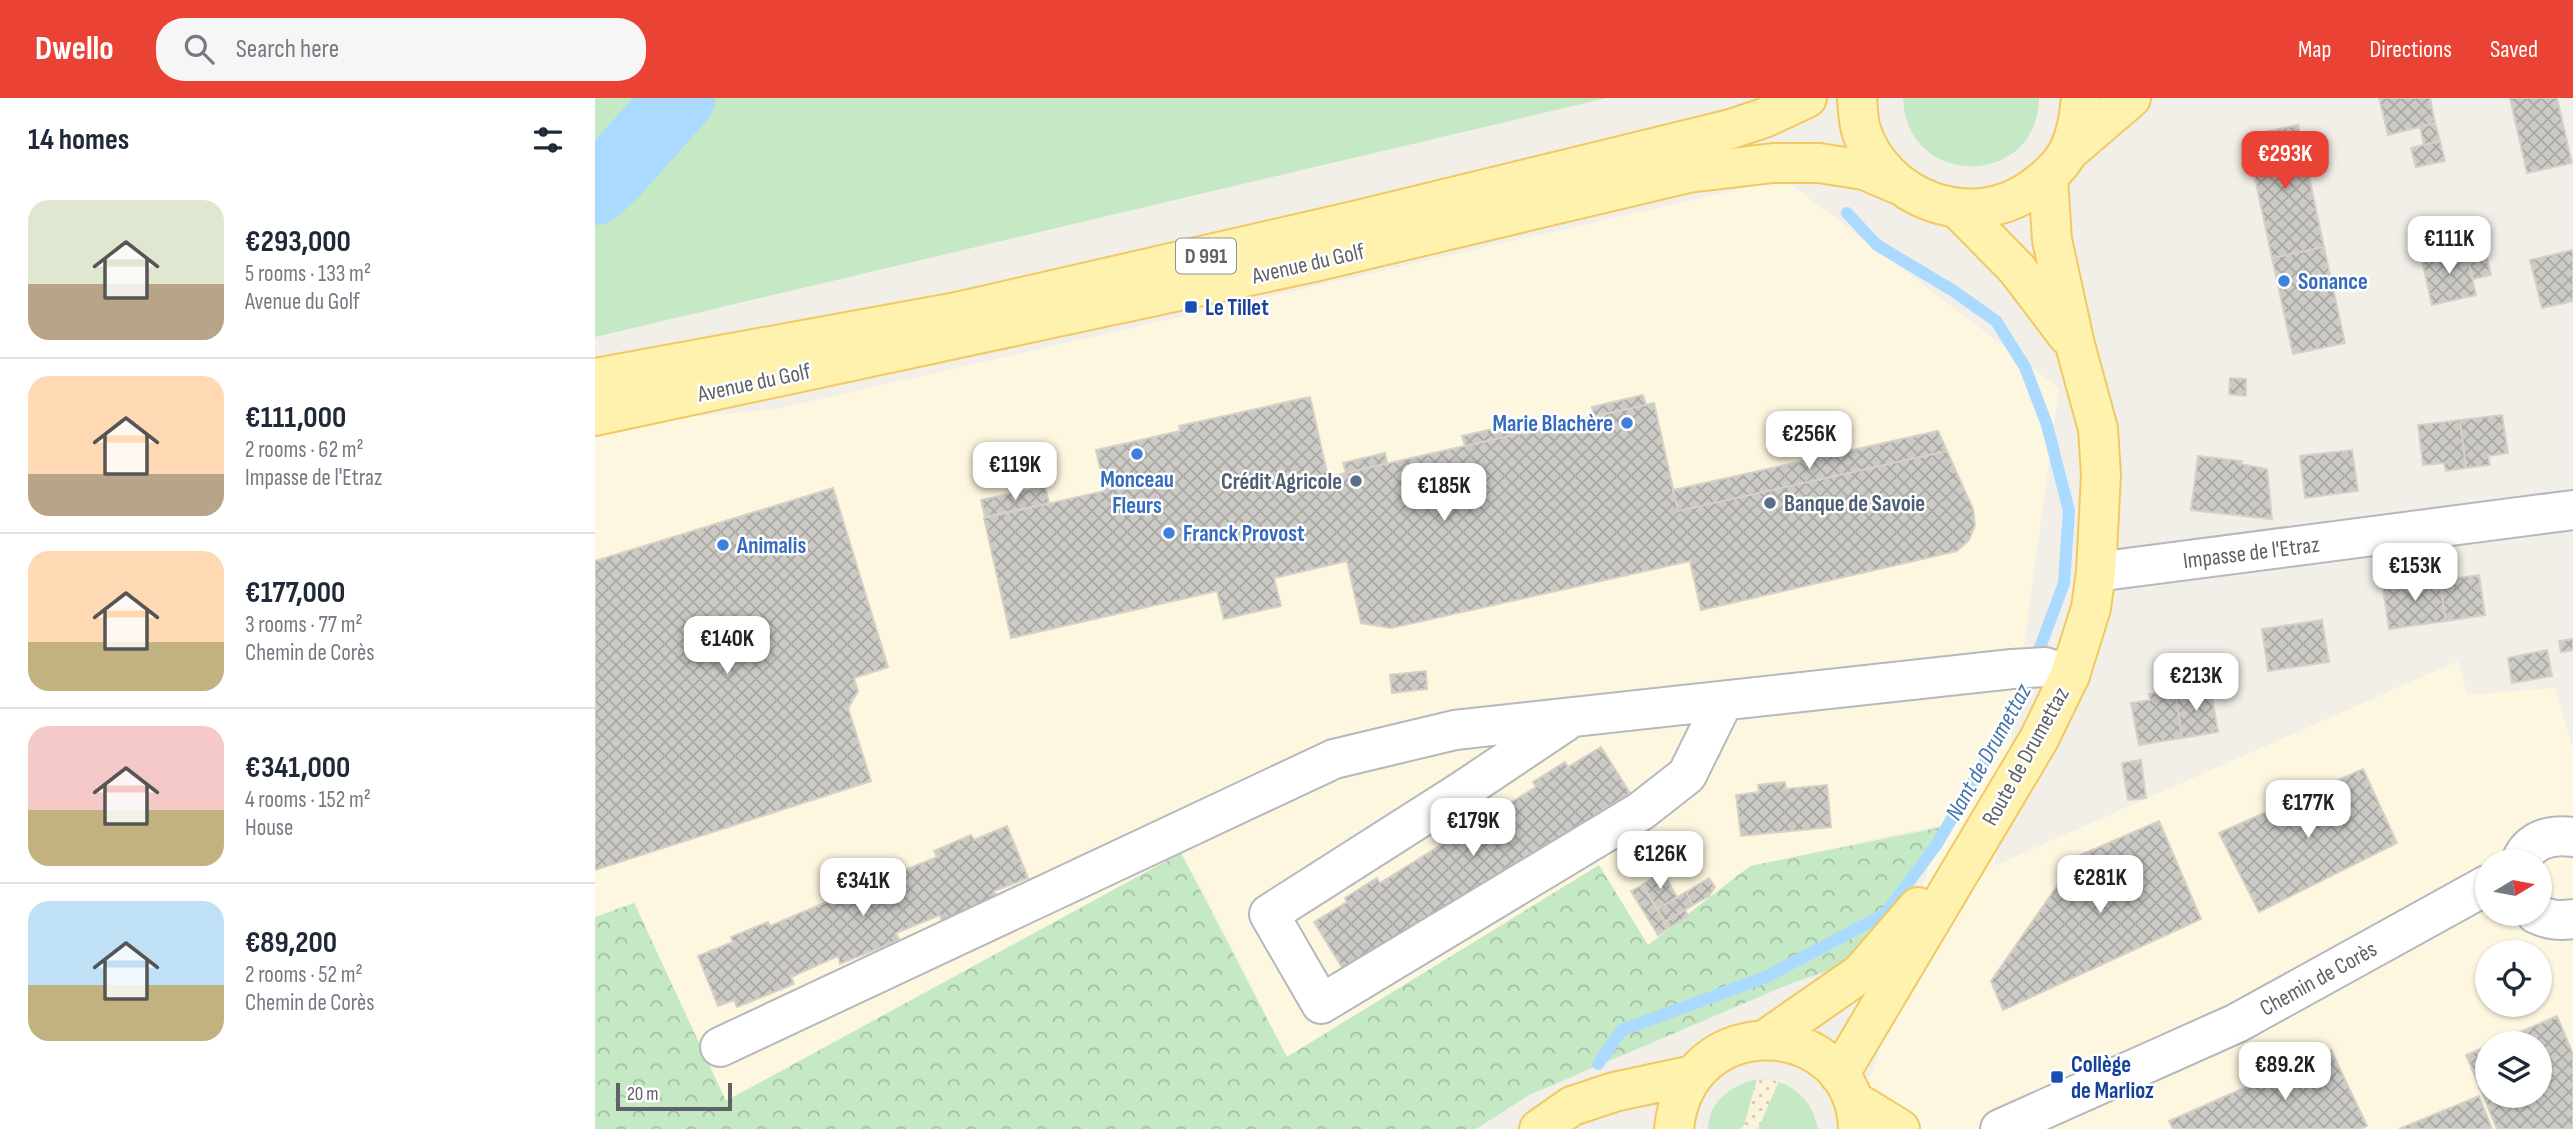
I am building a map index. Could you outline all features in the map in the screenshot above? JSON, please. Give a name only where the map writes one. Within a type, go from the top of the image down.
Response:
[{"type":"main road","name":"Avenue du Golf","points":[[595,378],[957,312],[1353,222],[1707,135],[1765,118],[1807,98]]},
{"type":"main road","points":[[1857,98],[1861,129],[1875,159],[1897,184],[1926,201],[1958,209],[1991,208],[2021,197],[2131,98]]},
{"type":"main road","points":[[2058,165],[2079,122],[2081,98]]},
{"type":"main road","name":"Avenue du Golf","points":[[595,416],[1314,262],[1688,173],[1773,163],[1819,163],[1864,170],[1897,184]]},
{"type":"main road","name":"Route de Drumettaz","points":[[1850,1101],[1980,836],[2039,739],[2043,670],[2091,608],[2097,572],[2102,475],[2098,429],[2075,345],[2052,240],[2058,165]]},
{"type":"main road","name":"Route de Drumettaz","points":[[1958,209],[2017,269],[2075,345]]},
{"type":"main road","name":"Route de Drumettaz","points":[[1766,1039],[1861,972],[1980,836]]},
{"type":"main road","points":[[1674,1129],[1679,1100],[1693,1075],[1713,1056],[1738,1044],[1766,1039],[1793,1043],[1818,1056],[1850,1101],[1900,1129]]},
{"type":"main road","points":[[1539,1129],[1572,1106],[1614,1092],[1693,1075]]},
{"type":"street","name":"Impasse de l'Etraz","points":[[2097,572],[2573,510]]},
{"type":"street","points":[[720,1047],[1334,760],[1455,730],[2043,670]]},
{"type":"street","points":[[1571,718],[1269,914],[1321,1004],[1641,811],[1687,775],[1723,702]]},
{"type":"street","points":[[2530,849],[2546,837],[2573,837]]},
{"type":"street","name":"Chemin de Corès","points":[[2000,1129],[2237,1023],[2475,892]]},
{"type":"street","points":[[2444,910],[2475,911]]},
{"type":"shaded area","points":[[1784,179],[2059,388],[1994,866],[2458,661],[2467,695],[2555,688],[2573,749],[2573,1129],[1842,1129],[1874,1069],[1940,825],[1750,866],[1648,946],[1599,866],[1287,1057],[1207,898],[1181,853],[725,1101],[635,903],[595,917],[595,425],[777,409]]},
{"type":"green space","points":[[595,98],[1607,98],[595,337]]},
{"type":"green space","points":[[1903,98],[2039,98],[2033,128],[2018,149],[1996,162],[1972,166],[1947,162],[1925,149],[1910,128]]},
{"type":"green space","points":[[1947,826],[1877,954],[1792,983],[1529,1095],[1476,1129],[595,1129],[595,917],[634,903],[726,1101],[1181,853],[1287,1057],[1599,865],[1648,945],[1750,866]]},
{"type":"green space","points":[[1757,1079],[1779,1082],[1797,1092],[1805,1099],[1818,1129],[1708,1129],[1709,1119],[1723,1095],[1739,1085]]},
{"type":"sand","points":[[1757,1079],[1779,1081],[1758,1129],[1741,1129],[1744,1125]]},
{"type":"building","points":[[2379,98],[2430,98],[2435,123],[2388,135]]},
{"type":"building","points":[[2510,98],[2557,98],[2572,163],[2527,173]]},
{"type":"building","points":[[2435,123],[2440,141],[2424,145],[2420,127]]},
{"type":"building","points":[[2298,125],[2324,247],[2272,258],[2246,136]]},
{"type":"building","points":[[2440,141],[2445,161],[2416,167],[2411,148]]},
{"type":"building","points":[[2484,246],[2491,275],[2473,279],[2466,250]]},
{"type":"building","points":[[2324,247],[2345,343],[2293,354],[2272,258]]},
{"type":"building","points":[[2465,247],[2476,295],[2432,305],[2421,257]]},
{"type":"building","points":[[2573,250],[2573,301],[2542,308],[2530,260]]},
{"type":"building","points":[[2230,378],[2246,379],[2246,396],[2229,394]]},
{"type":"building","points":[[1643,395],[1646,405],[1594,416],[1592,407]]},
{"type":"building","points":[[1310,397],[1328,477],[1654,403],[1678,511],[1947,451],[1973,509],[1975,525],[1969,540],[1957,551],[1701,610],[1690,561],[1391,628],[1361,623],[1347,561],[1274,578],[1281,606],[1224,619],[1217,591],[1011,638],[984,518],[1105,491],[1096,450],[1180,431],[1179,426]]},
{"type":"building","points":[[2502,415],[2508,453],[2488,456],[2490,465],[2466,468],[2460,420]]},
{"type":"building","points":[[2460,420],[2466,468],[2446,471],[2444,463],[2423,465],[2418,425]]},
{"type":"building","points":[[1514,424],[1517,434],[1465,446],[1462,436]]},
{"type":"building","points":[[1938,431],[1947,451],[1678,511],[1673,490]]},
{"type":"building","points":[[2352,450],[2358,491],[2305,498],[2300,456]]},
{"type":"building","points":[[1385,453],[1387,463],[1346,473],[1343,463]]},
{"type":"building","points":[[2198,456],[2242,461],[2241,464],[2267,469],[2272,519],[2191,510]]},
{"type":"building","points":[[1045,486],[1049,503],[985,517],[981,500]]},
{"type":"building","points":[[833,488],[888,667],[854,678],[858,691],[848,708],[871,781],[595,870],[595,561]]},
{"type":"building","points":[[2455,569],[2457,578],[2479,575],[2485,615],[2446,621],[2438,571]]},
{"type":"building","points":[[2438,571],[2446,621],[2389,629],[2383,588],[2418,584],[2417,574]]},
{"type":"building","points":[[2322,620],[2329,662],[2268,671],[2262,629]]},
{"type":"building","points":[[2573,639],[2573,650],[2561,652],[2559,641]]},
{"type":"building","points":[[2547,650],[2552,676],[2512,683],[2508,658]]},
{"type":"building","points":[[1426,671],[1427,689],[1392,693],[1390,675]]},
{"type":"building","points":[[2194,687],[2194,695],[2211,692],[2218,732],[2182,738],[2175,690]]},
{"type":"building","points":[[2175,690],[2182,738],[2139,745],[2131,703],[2150,700],[2149,694]]},
{"type":"building","points":[[1601,747],[1630,793],[1598,813],[1602,819],[1551,850],[1547,844],[1501,872],[1505,878],[1454,910],[1450,903],[1406,930],[1411,936],[1343,969],[1314,922],[1347,902],[1345,898],[1377,878],[1380,883],[1441,845],[1438,840],[1471,820],[1474,825],[1536,787],[1533,782],[1565,762],[1568,767]]},
{"type":"building","points":[[2141,760],[2146,798],[2128,800],[2122,763]]},
{"type":"building","points":[[2363,769],[2397,843],[2259,912],[2219,833]]},
{"type":"building","points":[[1785,782],[1786,789],[1827,785],[1831,827],[1741,836],[1736,795],[1759,792],[1758,785]]},
{"type":"building","points":[[2159,821],[2201,919],[2003,1010],[1991,981],[2078,856]]},
{"type":"building","points":[[1007,826],[1028,878],[994,891],[998,899],[942,922],[940,915],[896,933],[899,940],[840,964],[838,956],[791,977],[794,984],[737,1007],[734,1000],[718,1006],[698,956],[733,942],[731,937],[768,922],[770,926],[834,899],[832,894],[867,880],[869,885],[937,857],[934,851],[971,835],[974,840]]},
{"type":"building","points":[[1663,872],[1677,897],[1658,909],[1642,885]]},
{"type":"building","points":[[1709,878],[1715,887],[1709,896],[1693,905],[1686,892]]},
{"type":"building","points":[[1642,885],[1668,928],[1658,935],[1631,891]]},
{"type":"building","points":[[1686,892],[1693,905],[1665,922],[1658,909]]},
{"type":"building","points":[[1685,910],[1688,916],[1668,928],[1665,922]]},
{"type":"building","points":[[2557,1016],[2573,1054],[2573,1129],[2497,1129],[2488,1108],[2552,1108],[2552,1031],[2523,1031]]},
{"type":"building","points":[[2331,1050],[2367,1126],[2359,1129],[2173,1129],[2169,1121]]},
{"type":"building","points":[[2475,1051],[2475,1076],[2466,1055]]},
{"type":"building","points":[[2475,1098],[2475,1108],[2484,1108],[2492,1129],[2399,1129]]},
{"type":"waterway","name":"Le Tillet","points":[[595,190],[680,98]]},
{"type":"waterway","name":"Nant de Drumettaz","points":[[1598,1064],[1622,1030],[1766,977],[1885,914],[1937,844],[2020,701],[2064,583],[2069,511],[2047,425],[2025,367],[1996,321],[1952,290],[1877,245],[1847,213]]},
{"type":"place","name":"Sonance","points":[[2284,281]]},
{"type":"place","name":"Le Tillet","points":[[1191,307]]},
{"type":"place","name":"Marie Blachère","points":[[1627,423]]},
{"type":"place","name":"Monceau Fleurs","points":[[1137,454]]},
{"type":"place","name":"Crédit Agricole","points":[[1356,481]]},
{"type":"place","name":"Banque de Savoie","points":[[1770,503]]},
{"type":"place","name":"Franck Provost","points":[[1169,533]]},
{"type":"place","name":"Animalis","points":[[723,545]]},
{"type":"place","name":"Collège de Marlioz","points":[[2057,1077]]}]
